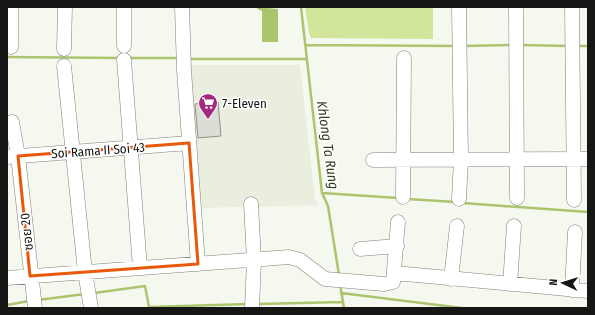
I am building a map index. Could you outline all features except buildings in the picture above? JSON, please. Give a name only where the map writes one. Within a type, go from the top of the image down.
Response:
[{"type":"street","points":[[11,7],[11,47]]},
{"type":"street","points":[[64,49],[66,7]]},
{"type":"street","points":[[124,7],[124,53],[140,268]]},
{"type":"street","points":[[182,7],[184,70],[198,264]]},
{"type":"street","points":[[459,7],[461,160],[459,199]]},
{"type":"street","points":[[516,7],[518,159],[517,198]]},
{"type":"street","points":[[572,7],[581,159],[574,200]]},
{"type":"street","points":[[403,196],[404,58]]},
{"type":"street","points":[[64,66],[86,278],[90,303]]},
{"type":"street","name":"ซอย 20","points":[[12,122],[13,157],[35,308]]},
{"type":"street","name":"Soi Rama II Soi 43","points":[[13,157],[189,143]]},
{"type":"street","points":[[372,160],[581,159]]},
{"type":"street","points":[[251,204],[254,260],[252,308]]},
{"type":"street","points":[[7,278],[30,276],[86,278],[140,268],[292,257],[300,260],[321,277],[330,280],[384,284],[393,282],[395,273],[398,222]]},
{"type":"street","points":[[451,278],[457,226]]},
{"type":"street","points":[[510,284],[514,226]]},
{"type":"street","points":[[572,290],[576,232]]},
{"type":"street","points":[[360,249],[396,246]]},
{"type":"street","points":[[395,273],[588,291]]},
{"type":"highlighted area","points":[[189,143],[198,264],[30,276],[18,156]]},
{"type":"shaded area","points":[[258,7],[278,9],[278,42],[262,42],[262,11],[257,9]]},
{"type":"shaded area","points":[[305,7],[433,7],[433,39],[311,38]]},
{"type":"shaded area","points":[[187,65],[300,65],[315,200],[319,205],[199,208]]},
{"type":"waterway","name":"Khlong Ta Rung","points":[[301,7],[322,193],[328,206],[339,275]]},
{"type":"waterway","points":[[306,45],[456,46]]},
{"type":"waterway","points":[[465,46],[512,45]]},
{"type":"waterway","points":[[521,45],[568,46]]},
{"type":"waterway","points":[[577,46],[588,46]]},
{"type":"waterway","points":[[7,57],[120,58]]},
{"type":"waterway","points":[[127,58],[178,58]]},
{"type":"waterway","points":[[187,59],[306,59]]},
{"type":"waterway","points":[[322,193],[398,198]]},
{"type":"waterway","points":[[407,199],[456,202]]},
{"type":"waterway","points":[[463,203],[588,212]]},
{"type":"waterway","name":"Khlong Ta Rung","points":[[340,284],[344,308]]},
{"type":"waterway","points":[[94,293],[145,286],[149,307],[249,304]]},
{"type":"waterway","points":[[341,293],[462,308]]},
{"type":"waterway","points":[[38,300],[85,294]]},
{"type":"waterway","points":[[7,305],[29,301]]},
{"type":"waterway","points":[[258,304],[343,302]]},
{"type":"place","name":"7-Eleven","points":[[208,120]]}]
